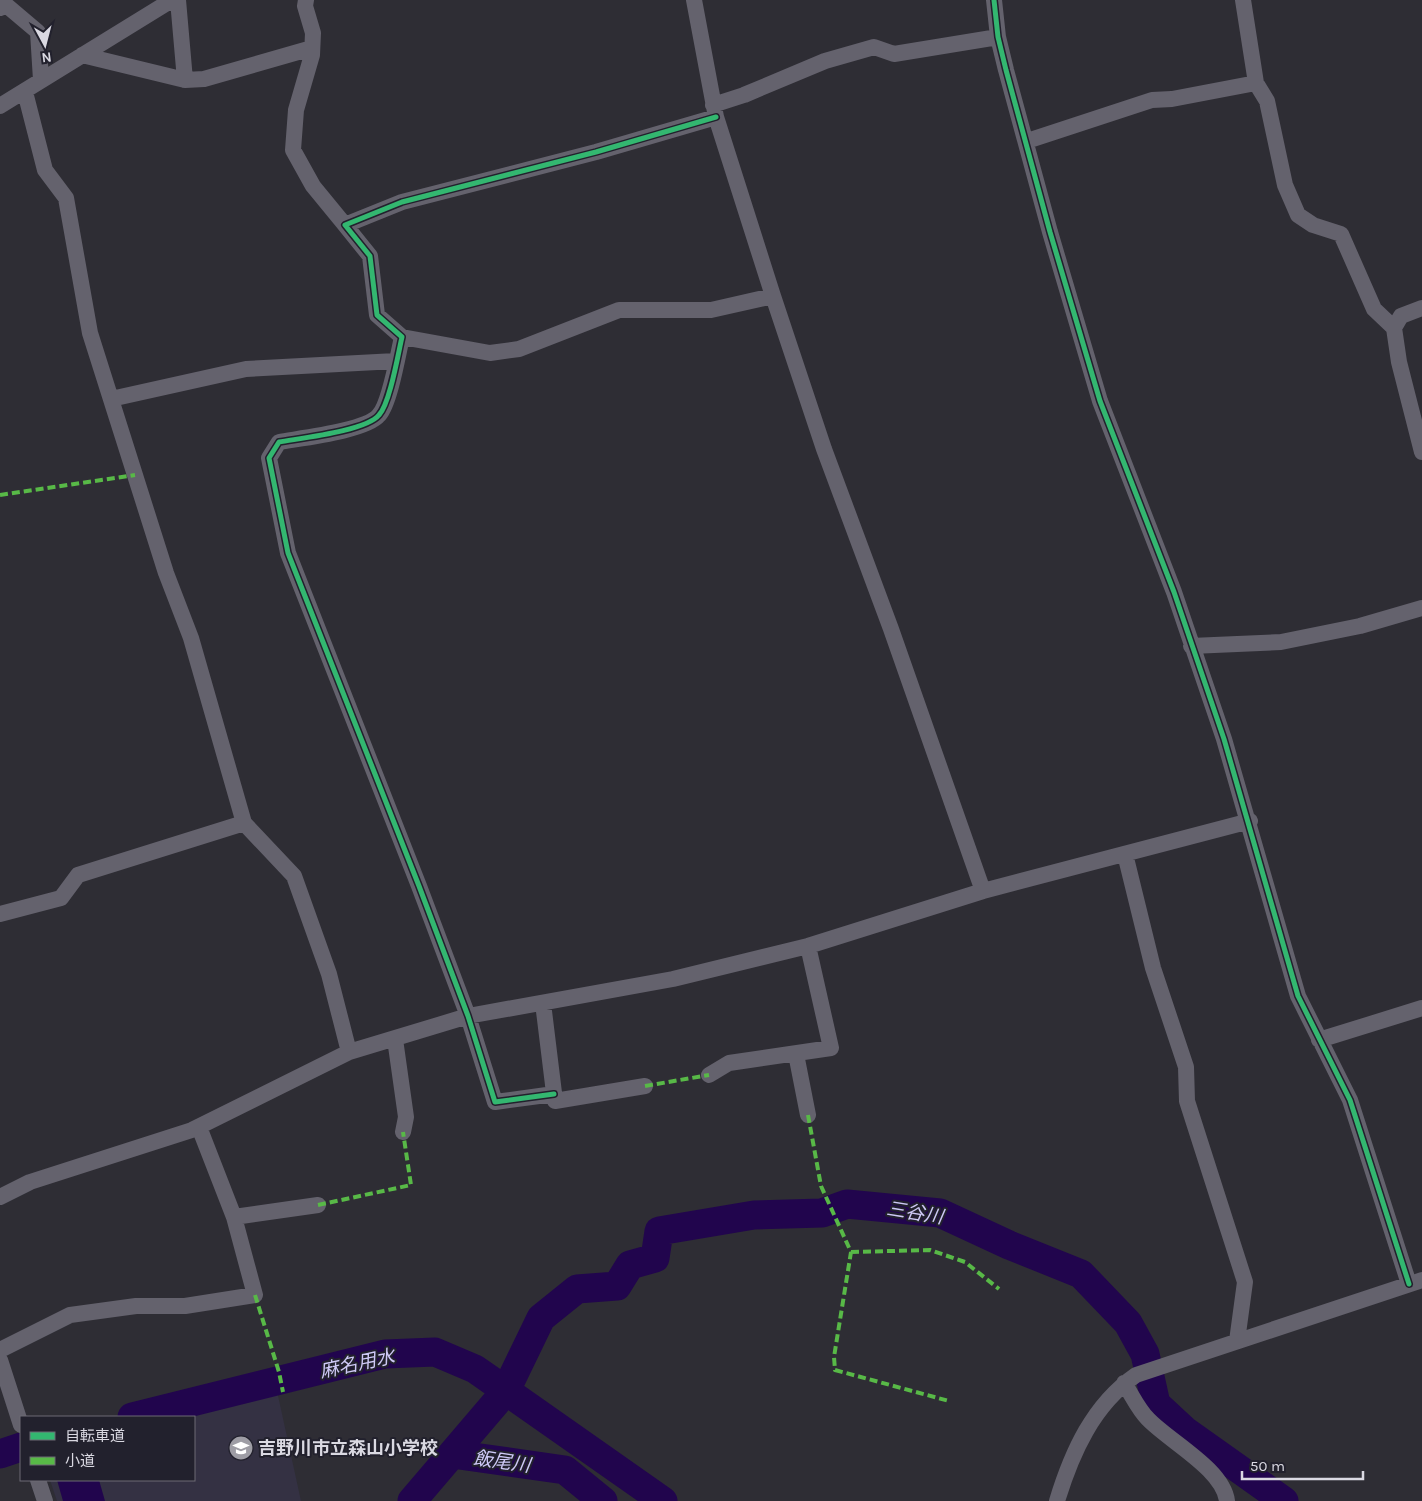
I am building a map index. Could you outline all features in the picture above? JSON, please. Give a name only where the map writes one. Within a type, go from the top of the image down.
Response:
[{"type":"street","points":[[0,106],[172,0]]},
{"type":"street","points":[[178,0],[185,80]]},
{"type":"street","points":[[306,0],[305,6],[313,33],[312,48],[296,110],[293,150],[313,186],[370,256],[378,316],[402,337],[490,353],[519,348],[619,310],[711,310],[773,296]]},
{"type":"street","points":[[694,0],[715,111],[773,296],[824,449],[891,629],[983,891]]},
{"type":"street","points":[[994,0],[998,37],[1050,232],[1100,401],[1174,592],[1250,821],[1298,996],[1350,1100],[1415,1282],[1162,1366],[1130,1379],[1105,1402],[1077,1446],[1057,1501]]},
{"type":"street","points":[[1243,0],[1256,83],[1267,101],[1286,186],[1298,215],[1314,225],[1341,234],[1374,309],[1394,328]]},
{"type":"street","points":[[0,8],[6,6],[38,32],[41,80]]},
{"type":"street","points":[[345,225],[402,202],[596,152],[715,111],[744,95],[825,61],[874,47],[894,54],[998,37]]},
{"type":"street","points":[[82,55],[185,80],[204,79],[312,48]]},
{"type":"street","points":[[1027,141],[1152,100],[1172,100],[1256,83]]},
{"type":"street","points":[[25,92],[45,170],[66,198],[90,333],[166,573],[191,638],[244,823],[294,876],[329,974],[349,1052]]},
{"type":"street","points":[[1422,308],[1401,316],[1394,328],[1398,362],[1422,452]]},
{"type":"street","points":[[402,337],[387,398],[379,415],[358,427],[279,442],[269,458],[288,553],[468,1016],[495,1102],[554,1094]]},
{"type":"street","points":[[111,399],[246,369],[396,361]]},
{"type":"street","points":[[1191,646],[1281,642],[1360,626],[1422,608]]},
{"type":"street","points":[[0,1197],[30,1182],[199,1127],[349,1052],[468,1016],[673,979],[808,946],[983,891],[1250,821]]},
{"type":"street","points":[[0,914],[61,898],[78,875],[244,823]]},
{"type":"street","points":[[1125,854],[1153,968],[1186,1068],[1187,1100],[1245,1282],[1237,1341]]},
{"type":"street","points":[[709,1075],[729,1063],[831,1048],[808,946]]},
{"type":"street","points":[[543,1003],[555,1101],[645,1086]]},
{"type":"street","points":[[1319,1040],[1422,1008]]},
{"type":"street","points":[[395,1039],[406,1117],[403,1132]]},
{"type":"street","points":[[796,1054],[808,1115]]},
{"type":"street","points":[[0,1350],[70,1315],[136,1306],[185,1306],[255,1295],[234,1217],[199,1127]]},
{"type":"street","points":[[234,1217],[318,1205]]},
{"type":"street","points":[[0,1360],[20,1422]]},
{"type":"street","points":[[1130,1379],[1147,1418],[1214,1476],[1226,1491],[1227,1501]]},
{"type":"street","points":[[38,1481],[45,1501]]},
{"type":"shaded area","name":"吉野川市立森山小学校","points":[[277,1391],[301,1501],[57,1501],[50,1481],[195,1481],[195,1416],[176,1416]]},
{"type":"shaded area","points":[[57,1481],[99,1481],[105,1501],[63,1501]]},
{"type":"waterway","name":"三谷川","points":[[511,1380],[541,1318],[577,1289],[617,1286],[630,1265],[655,1258],[659,1231],[754,1215],[822,1213],[847,1204],[940,1213],[1009,1245],[1081,1274],[1128,1323],[1145,1354],[1156,1404],[1184,1430],[1284,1501]]},
{"type":"waterway","name":"麻名用水","points":[[136,1416],[385,1354],[435,1352],[475,1369],[663,1501]]},
{"type":"waterway","name":"三谷川","points":[[412,1501],[499,1399]]},
{"type":"waterway","name":"麻名用水","points":[[0,1454],[20,1447]]},
{"type":"waterway","name":"飯尾川","points":[[452,1454],[565,1470],[603,1501]]},
{"type":"marked path","points":[[0,495],[135,475]]},
{"type":"marked path","points":[[645,1086],[709,1075]]},
{"type":"marked path","points":[[808,1115],[821,1186],[851,1252],[834,1357],[835,1370],[949,1401]]},
{"type":"marked path","points":[[318,1205],[411,1185],[403,1132]]},
{"type":"marked path","points":[[851,1252],[930,1250],[965,1262],[999,1289]]},
{"type":"marked path","points":[[255,1295],[279,1372],[283,1392]]},
{"type":"cycle path","points":[[994,0],[998,37],[1006,70],[1050,232],[1100,401],[1174,592],[1224,739],[1298,996],[1350,1100],[1409,1284]]},
{"type":"cycle path","points":[[554,1094],[495,1102],[468,1016],[419,886],[288,553],[269,458],[279,442],[347,430],[372,421],[379,415],[387,400],[402,337],[377,315],[370,256],[345,225],[402,202],[596,152],[716,117]]},
{"type":"place","name":"吉野川市立森山小学校","points":[[241,1448]]}]
